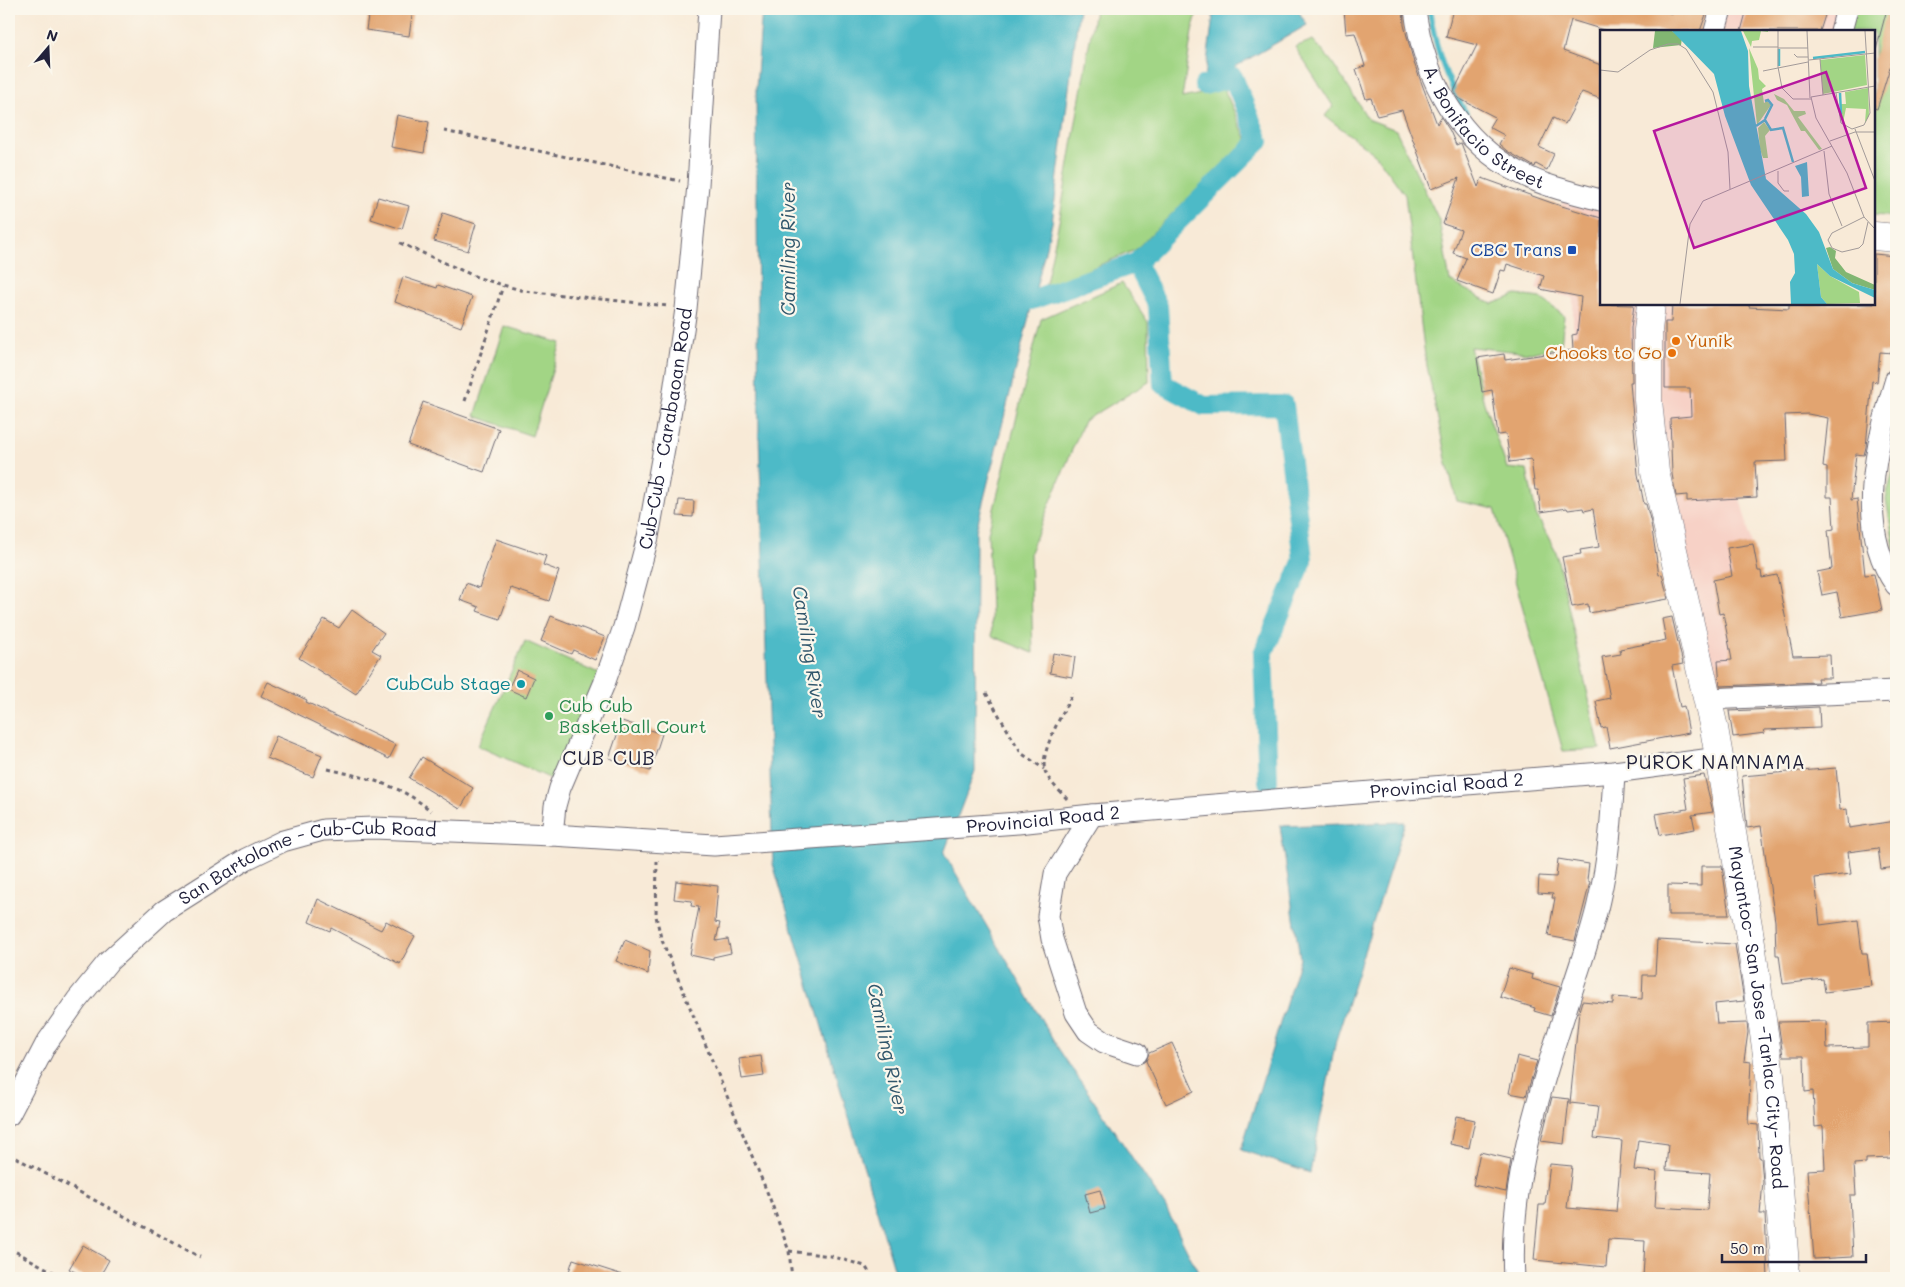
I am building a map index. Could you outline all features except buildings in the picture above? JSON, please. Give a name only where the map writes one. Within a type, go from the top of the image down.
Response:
[{"type":"main road","points":[[1875,220],[1896,222]]},
{"type":"main road","points":[[1875,236],[1896,238]]},
{"type":"main road","points":[[1651,305],[1648,345],[1648,400],[1655,472],[1719,758]]},
{"type":"main road","name":"Mayantoc- San Jose -Tarlac City- Road","points":[[1719,758],[1763,1022],[1774,1121],[1786,1278]]},
{"type":"street","name":"Cub-Cub - Carabaoan Road","points":[[552,835],[555,806],[560,788],[604,684],[638,580],[662,461],[686,309],[698,185],[709,9]]},
{"type":"street","name":"A. Bonifacio Street","points":[[1415,9],[1420,39],[1436,87],[1461,126],[1474,140],[1506,166],[1524,176],[1600,200]]},
{"type":"street","points":[[1715,30],[1721,9]]},
{"type":"street","points":[[1841,30],[1847,9]]},
{"type":"street","points":[[1896,379],[1880,440],[1873,513],[1879,553],[1896,585]]},
{"type":"street","points":[[1707,698],[1896,691]]},
{"type":"street","name":"Provincial Road 2","points":[[714,845],[1018,823],[1087,815],[1614,772],[1719,758]]},
{"type":"street","points":[[1514,1278],[1514,1218],[1519,1180],[1538,1107],[1599,901],[1612,816],[1614,772]]},
{"type":"street","points":[[1087,815],[1055,874],[1048,916],[1052,939],[1076,1013],[1088,1031],[1104,1042],[1138,1052]]},
{"type":"street","name":"San Bartolome - Cub-Cub Road","points":[[9,1115],[46,1044],[108,962],[164,910],[246,859],[283,841],[323,830],[373,828],[552,835],[714,845]]},
{"type":"path","points":[[444,131],[698,185]]},
{"type":"path","points":[[400,242],[479,278],[503,286],[547,295],[610,298],[686,309]]},
{"type":"path","points":[[464,400],[503,286]]},
{"type":"path","points":[[986,693],[1021,754],[1044,770],[1053,784],[1087,815]]},
{"type":"path","points":[[1044,770],[1046,750],[1072,693]]},
{"type":"path","points":[[328,769],[391,785],[413,796],[454,831]]},
{"type":"path","points":[[658,843],[655,896],[656,916],[661,938],[717,1069],[789,1251],[792,1278]]},
{"type":"path","points":[[9,1154],[200,1257]]},
{"type":"path","points":[[9,1248],[64,1278]]},
{"type":"path","points":[[789,1251],[831,1256],[865,1266],[873,1278]]},
{"type":"shaded area","points":[[1727,9],[1843,9],[1838,30],[1721,30]]},
{"type":"shaded area","points":[[1566,190],[1600,198],[1600,305],[1719,305],[1718,411],[1790,695],[1707,699],[1652,443],[1592,447],[1573,375],[1573,298],[1536,289]]},
{"type":"green space","points":[[1095,9],[1198,9],[1192,32],[1182,98],[1224,89],[1247,140],[1135,250],[1045,288],[1060,217]]},
{"type":"green space","points":[[1851,9],[1896,9],[1896,217],[1875,215],[1875,30],[1845,30]]},
{"type":"green space","points":[[1313,40],[1332,62],[1368,119],[1396,130],[1439,220],[1450,281],[1492,304],[1516,295],[1541,298],[1564,316],[1561,346],[1531,353],[1470,347],[1484,403],[1507,468],[1527,470],[1536,514],[1556,552],[1600,749],[1563,751],[1495,509],[1457,501],[1447,464],[1425,356],[1405,195],[1376,155],[1325,116],[1333,106],[1295,47]]},
{"type":"green space","points":[[1122,283],[1148,322],[1149,382],[1084,421],[1030,552],[1033,653],[992,636],[988,533],[1041,319]]},
{"type":"green space","points":[[504,326],[561,343],[532,436],[475,416]]},
{"type":"green space","points":[[1896,458],[1896,557],[1886,499]]},
{"type":"green space","points":[[525,641],[603,676],[556,781],[478,746]]},
{"type":"water","name":"Camiling River","points":[[762,9],[1079,9],[1052,223],[976,531],[975,771],[944,853],[1058,1048],[1165,1206],[1201,1278],[897,1278],[773,864],[759,434],[756,88]]},
{"type":"water","points":[[1214,9],[1297,9],[1307,25],[1204,85]]},
{"type":"water","points":[[1405,822],[1336,1040],[1310,1173],[1241,1150],[1300,958],[1280,826]]},
{"type":"waterway","points":[[1429,9],[1442,63],[1466,113]]},
{"type":"waterway","points":[[1136,263],[1259,141],[1233,77],[1204,85]]},
{"type":"waterway","points":[[1031,300],[1136,263],[1158,306],[1163,384],[1204,406],[1284,405],[1303,560],[1263,654],[1268,781]]},
{"type":"place","name":"CBC Trans","points":[[1572,250]]},
{"type":"place","name":"Yunik","points":[[1676,341]]},
{"type":"place","name":"Chooks to Go","points":[[1672,353]]},
{"type":"place","name":"CubCub Stage","points":[[521,684]]},
{"type":"place","name":"Cub Cub Basketball Court","points":[[549,716]]},
{"type":"district","name":"CUB CUB","points":[[609,758]]},
{"type":"district","name":"PUROK NAMNAMA","points":[[1716,762]]}]
